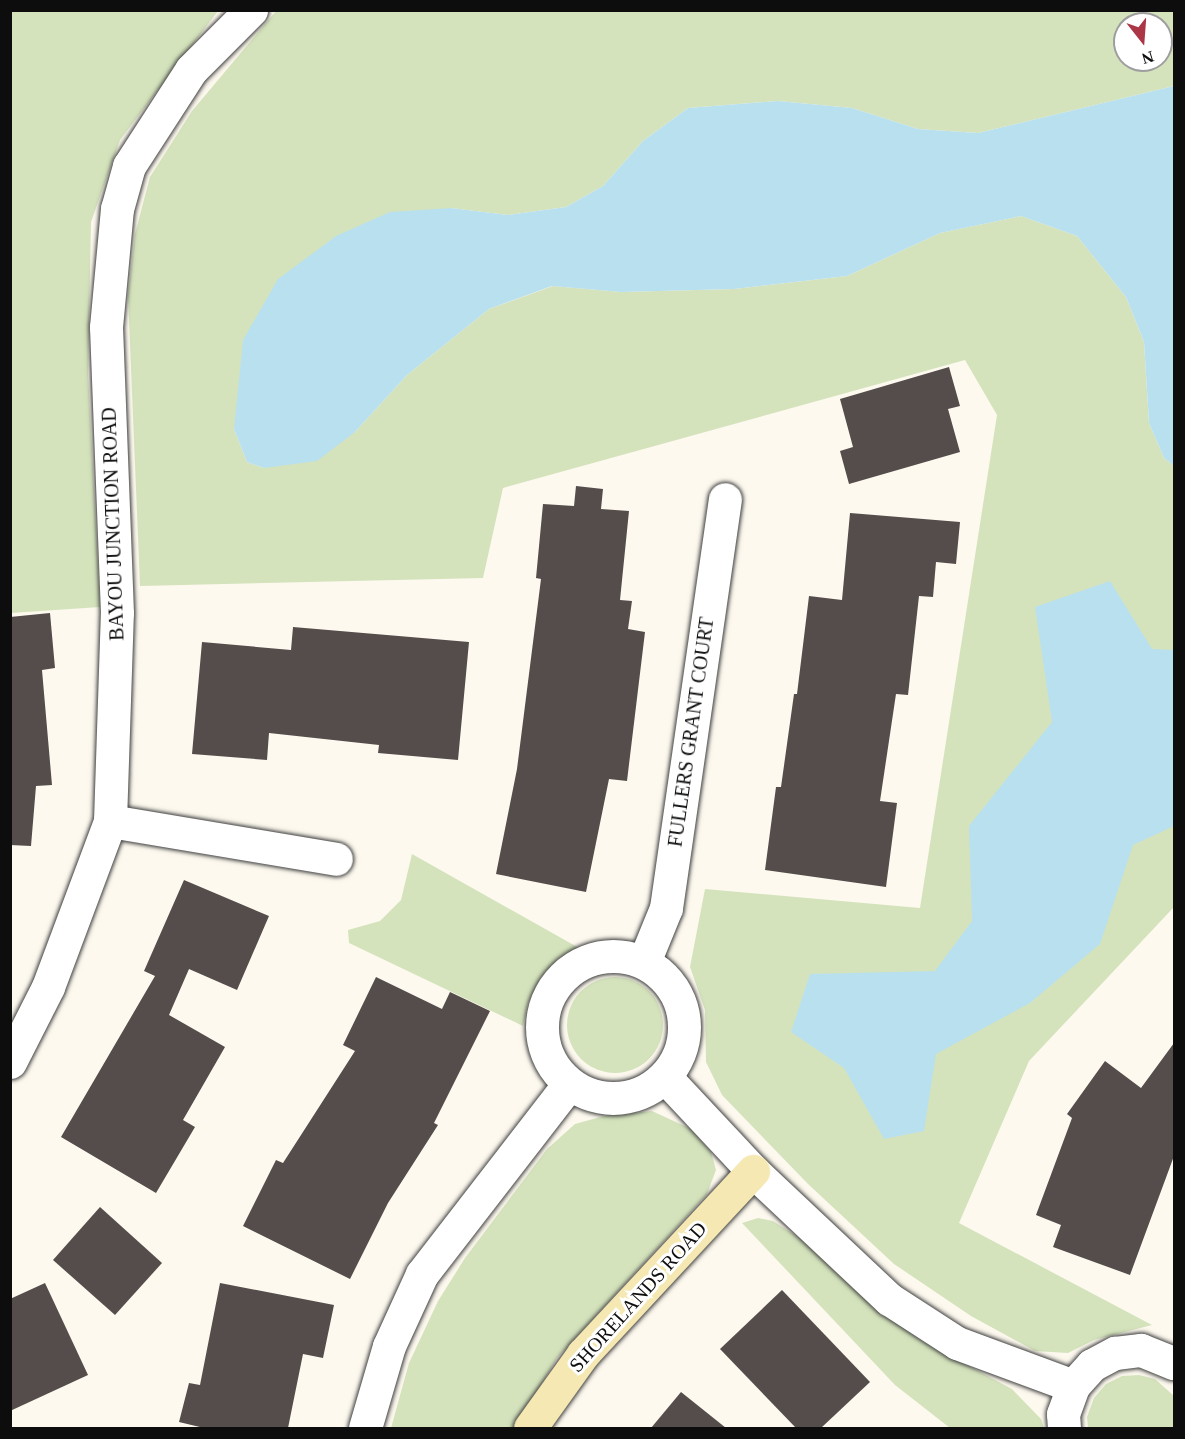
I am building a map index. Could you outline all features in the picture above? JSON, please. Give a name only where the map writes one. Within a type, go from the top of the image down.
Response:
[{"type":"street","name":"BAYOU JUNCTION ROAD","points":[[10,1062],[48,987],[110,821],[117,613],[106,327],[117,209],[129,166],[191,70],[251,10]]},
{"type":"street","name":"FULLERS GRANT COURT","points":[[644,962],[666,908],[725,499]]},
{"type":"street","points":[[110,821],[336,859]]},
{"type":"street","points":[[619,955],[644,962],[664,976],[679,997],[685,1022],[682,1049],[665,1077],[645,1092],[617,1099],[584,1093],[568,1084],[557,1073],[543,1047],[541,1018],[551,990],[570,969],[593,958],[619,955]]},
{"type":"street","points":[[665,1077],[753,1171],[889,1299],[957,1343],[1073,1386]]},
{"type":"street","points":[[364,1428],[388,1346],[422,1274],[568,1084]]},
{"type":"street","name":"SHORELANDS ROAD","points":[[530,1428],[583,1354],[753,1171]]},
{"type":"street","points":[[1064,1428],[1063,1414],[1073,1386],[1092,1365],[1115,1353],[1141,1350],[1171,1352]]},
{"type":"green space","points":[[11,11],[218,11],[120,140],[91,222],[88,373],[100,607],[11,613]]},
{"type":"green space","points":[[276,11],[1174,11],[1174,86],[978,133],[918,129],[852,108],[778,101],[688,108],[643,141],[603,186],[566,207],[508,215],[451,208],[234,429],[247,462],[264,468],[355,432],[407,375],[489,309],[553,286],[621,292],[734,289],[847,276],[940,233],[1021,216],[1077,236],[1126,297],[1144,342],[1149,423],[1164,458],[1174,466],[1174,907],[1029,1061],[959,1223],[1152,1325],[1094,1340],[1068,1353],[1035,1351],[971,1316],[894,1264],[808,1184],[722,1095],[706,1062],[705,1010],[690,967],[705,889],[920,908],[997,415],[965,360],[503,488],[483,578],[140,586],[128,295],[135,234],[150,177],[192,111]]},
{"type":"green space","points":[[412,854],[579,948],[560,957],[541,977],[528,1003],[523,1026],[349,943],[348,930],[380,921],[401,900]]},
{"type":"green space","points":[[615,977],[633,981],[649,991],[659,1007],[663,1025],[659,1043],[649,1059],[633,1069],[615,1073],[597,1069],[581,1059],[571,1043],[567,1025],[571,1007],[581,991],[597,981]]},
{"type":"green space","points":[[652,1111],[691,1129],[711,1152],[716,1170],[707,1194],[557,1358],[515,1428],[391,1428],[409,1363],[438,1301],[465,1258],[547,1149],[575,1124],[604,1116]]},
{"type":"green space","points":[[758,1218],[773,1221],[809,1244],[868,1300],[922,1341],[1012,1389],[1041,1419],[1044,1428],[950,1428],[895,1385],[742,1223]]},
{"type":"green space","points":[[1139,1375],[1155,1379],[1174,1396],[1174,1428],[1088,1428],[1087,1417],[1094,1398],[1106,1384],[1122,1376]]},
{"type":"water","points":[[1174,86],[1174,466],[1164,458],[1149,423],[1144,342],[1126,297],[1077,236],[1021,216],[940,233],[847,276],[734,289],[621,292],[552,286],[489,309],[407,375],[355,432],[317,461],[264,468],[247,462],[234,429],[243,340],[278,279],[336,236],[390,212],[451,208],[508,215],[566,207],[603,186],[643,141],[688,108],[778,101],[852,108],[918,129],[978,133]]},
{"type":"water","points":[[1110,581],[1152,649],[1174,650],[1174,826],[1133,845],[1100,944],[1030,1003],[936,1054],[924,1131],[884,1139],[844,1068],[791,1032],[810,974],[935,971],[972,921],[969,826],[1052,722],[1035,607]]},
{"type":"building","points":[[949,367],[960,406],[948,409],[960,452],[849,484],[840,451],[853,447],[840,399]]},
{"type":"building","points":[[576,486],[603,489],[601,509],[629,511],[620,600],[632,601],[628,629],[645,632],[627,781],[609,779],[586,892],[496,874],[517,769],[541,579],[536,578],[543,504],[574,506]]},
{"type":"building","points":[[850,513],[960,522],[956,564],[936,562],[933,597],[919,596],[908,695],[896,694],[880,801],[897,803],[886,887],[765,870],[776,787],[781,787],[794,694],[797,694],[809,596],[842,600]]},
{"type":"building","points":[[50,613],[55,668],[42,670],[52,785],[36,786],[31,846],[10,845],[10,617]]},
{"type":"building","points":[[293,627],[469,642],[458,760],[378,753],[379,745],[269,733],[267,760],[192,754],[202,642],[291,650]]},
{"type":"building","points":[[184,880],[269,916],[237,990],[189,969],[169,1015],[225,1047],[183,1120],[195,1127],[156,1193],[61,1137],[155,976],[144,971]]},
{"type":"building","points":[[376,977],[442,1009],[450,992],[490,1011],[434,1123],[438,1125],[388,1203],[350,1279],[243,1226],[276,1160],[283,1163],[355,1051],[343,1045]]},
{"type":"building","points":[[1174,1043],[1174,1156],[1130,1275],[1053,1247],[1061,1225],[1036,1215],[1072,1118],[1067,1114],[1105,1061],[1141,1088]]},
{"type":"building","points":[[100,1207],[162,1263],[115,1315],[53,1260]]},
{"type":"building","points":[[45,1283],[88,1375],[10,1411],[10,1299]]},
{"type":"building","points":[[220,1283],[334,1305],[323,1358],[303,1354],[288,1428],[204,1428],[179,1422],[189,1383],[200,1385]]},
{"type":"building","points":[[782,1290],[870,1382],[821,1428],[796,1428],[720,1349]]},
{"type":"building","points":[[681,1392],[726,1428],[651,1428]]}]
